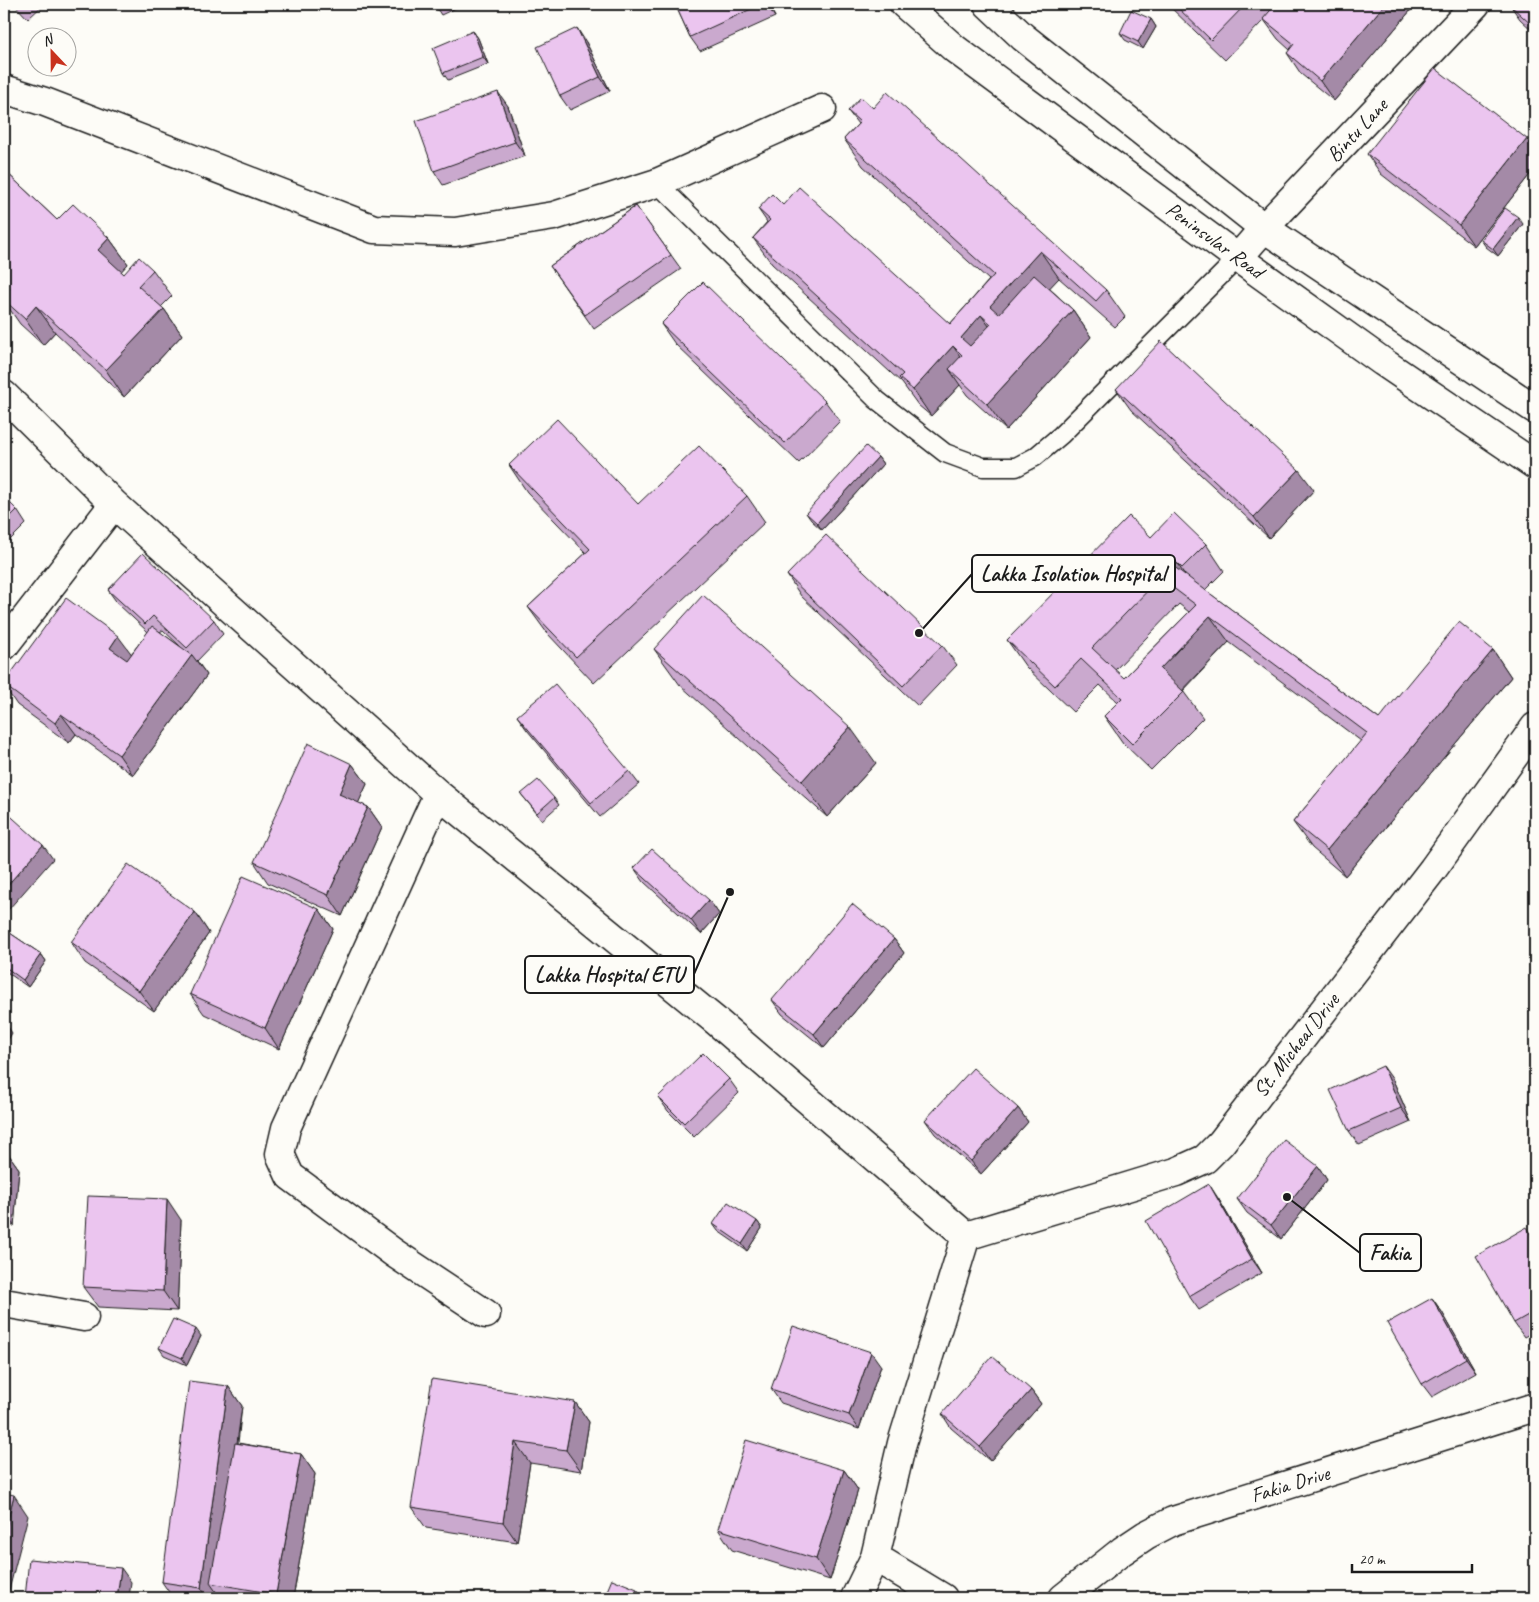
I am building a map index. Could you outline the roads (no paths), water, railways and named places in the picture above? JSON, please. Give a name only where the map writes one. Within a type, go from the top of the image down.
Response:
[{"type":"street","name":"Peninsular Road","points":[[904,4],[955,50],[1238,258],[1383,362],[1535,465]]},
{"type":"street","name":"Peninsular Road","points":[[988,4],[1023,36],[1264,228],[1535,409]]},
{"type":"street","name":"Bintu Lane","points":[[1238,258],[1264,228],[1476,4]]},
{"type":"street","points":[[4,89],[45,102],[374,229],[455,232],[554,216],[657,184],[822,109]]},
{"type":"street","points":[[4,395],[114,504],[438,794],[716,1021],[966,1236],[902,1443],[875,1557],[855,1598]]},
{"type":"street","points":[[4,646],[114,504]]},
{"type":"street","name":"St. Micheal Drive","points":[[966,1236],[1176,1172],[1205,1159],[1221,1143],[1433,870],[1535,728]]},
{"type":"street","points":[[438,794],[286,1128],[280,1154],[290,1176],[394,1253],[486,1314]]},
{"type":"street","points":[[4,1303],[84,1317]]},
{"type":"street","name":"Fakia Drive","points":[[1063,1598],[1122,1551],[1146,1535],[1173,1521],[1535,1407]]},
{"type":"street","points":[[875,1557],[943,1598]]},
{"type":"lane","points":[[657,184],[877,400],[945,453],[983,467],[1016,467],[1035,457],[1061,435],[1238,258]]},
{"type":"place","name":"Lakka Isolation Hospital","points":[[919,633]]},
{"type":"place","name":"Lakka Hospital ETU","points":[[730,892]]},
{"type":"place","name":"Fakia","points":[[1287,1197]]}]
